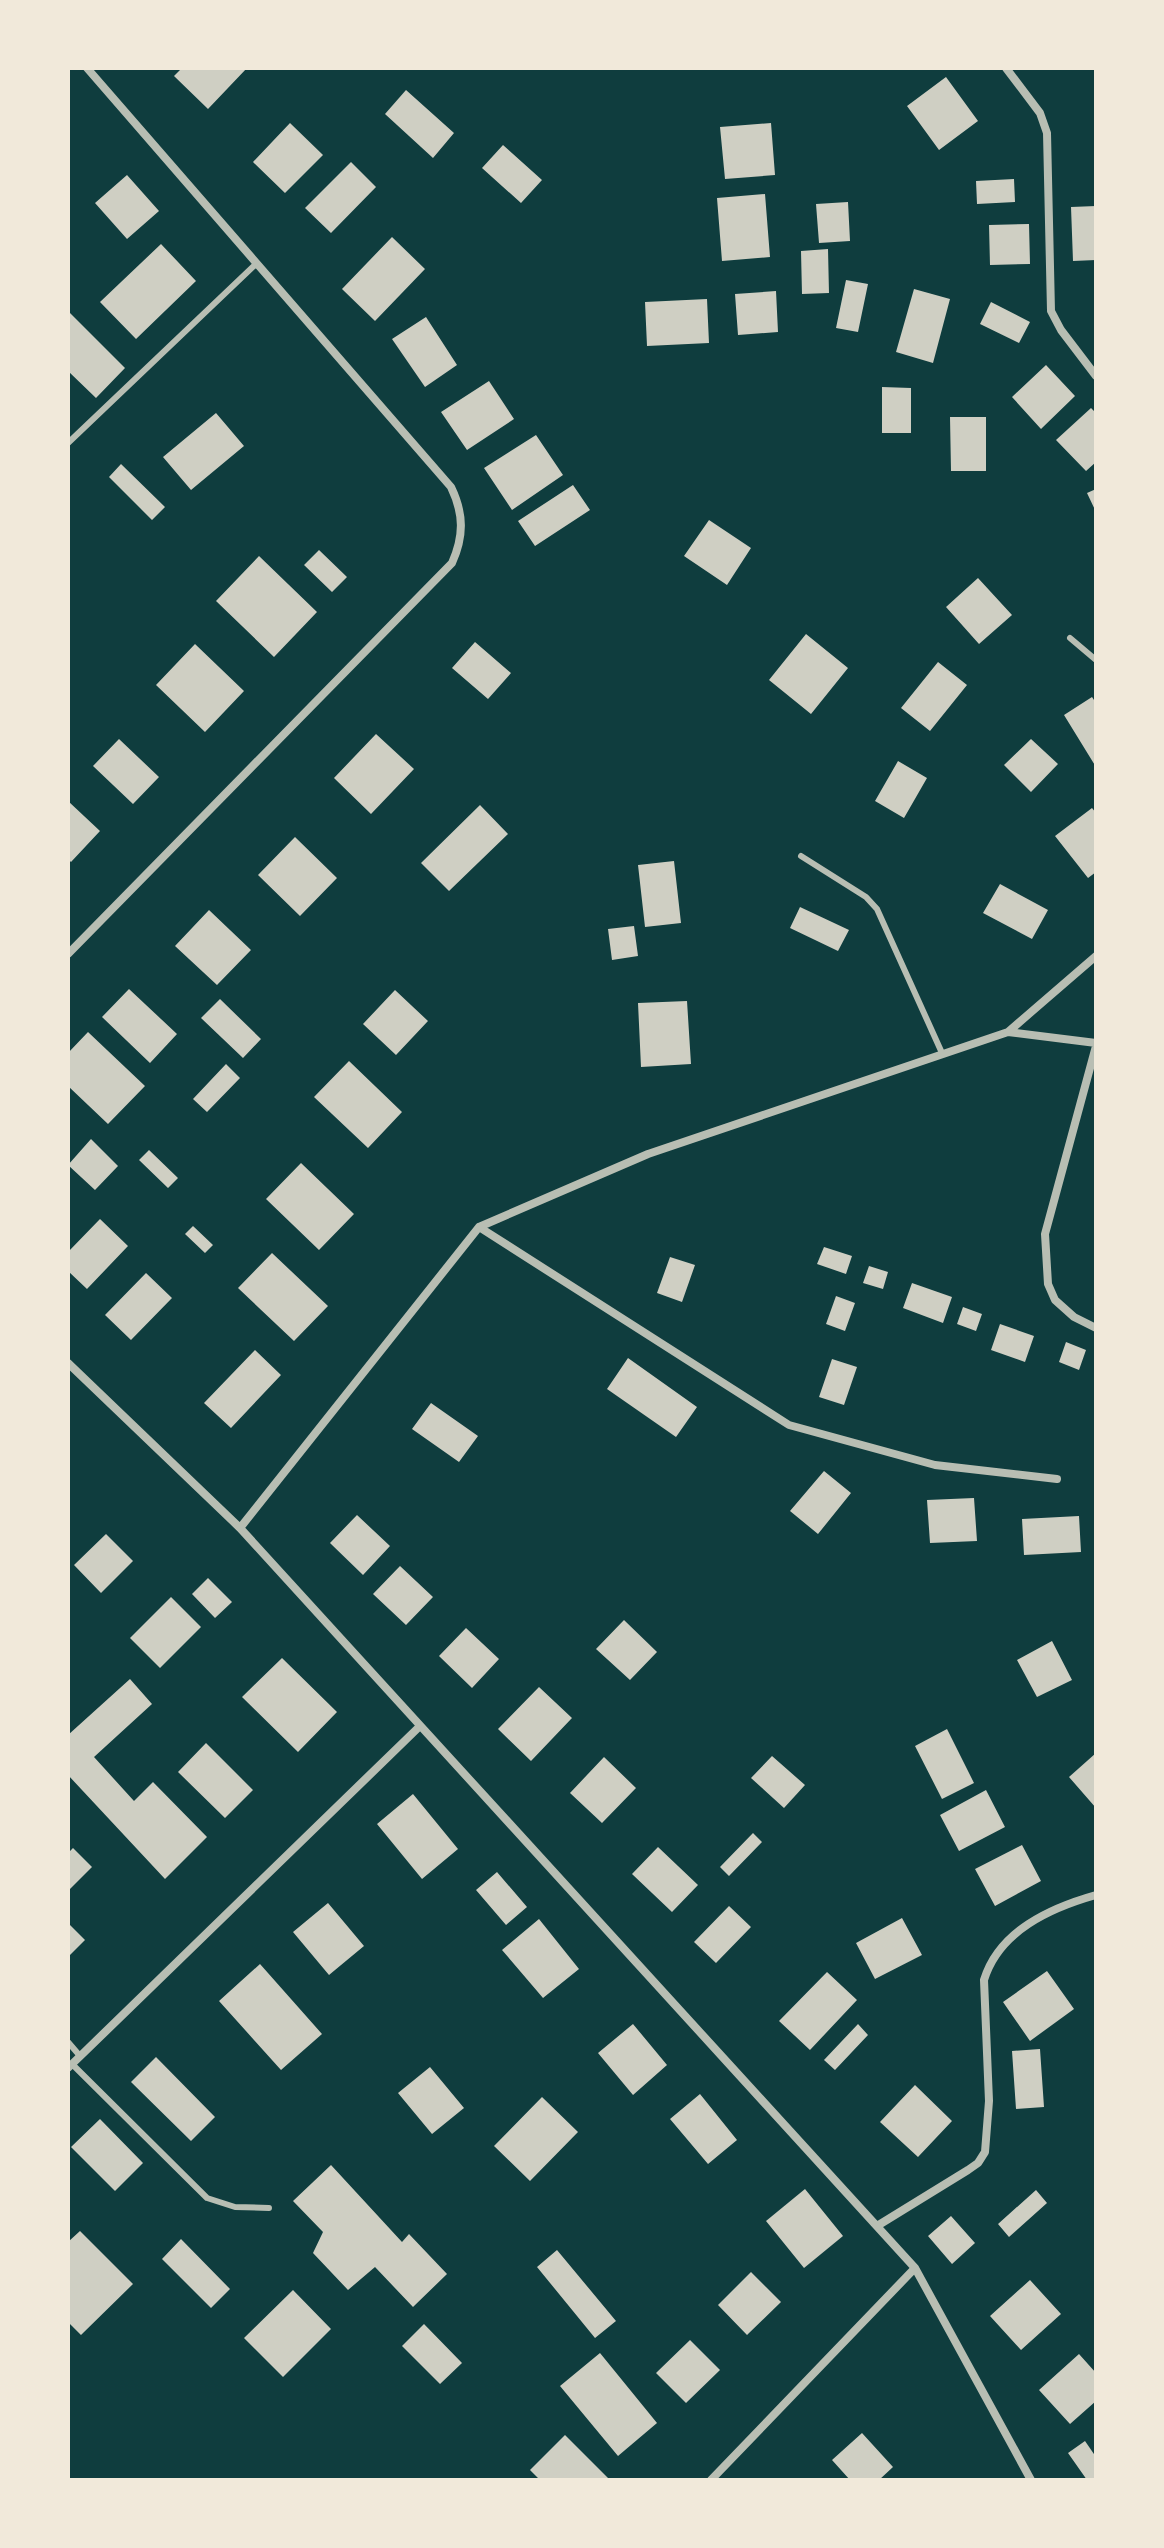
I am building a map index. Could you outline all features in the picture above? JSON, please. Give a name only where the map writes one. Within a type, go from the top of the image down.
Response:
[{"type":"street","points":[[68,954],[452,563],[461,537],[461,513],[451,487],[87,68]]},
{"type":"street","points":[[1006,68],[1040,113],[1047,133],[1051,311],[1061,330],[1096,376]]},
{"type":"street","points":[[240,1528],[479,1227],[648,1154],[1008,1032],[1096,956]]},
{"type":"street","points":[[1008,1032],[1096,1044],[1050,1210],[1045,1246],[1048,1284],[1055,1300],[1074,1317],[1096,1328]]},
{"type":"street","points":[[479,1227],[789,1425],[935,1465],[1057,1479]]},
{"type":"street","points":[[68,1363],[240,1528],[915,2268],[1031,2480]]},
{"type":"street","points":[[70,2066],[420,1726]]},
{"type":"street","points":[[877,2226],[968,2170],[978,2163],[985,2152],[989,2101],[984,1980],[988,1965],[1009,1938],[1026,1926],[1050,1912],[1096,1895]]},
{"type":"street","points":[[711,2480],[915,2268]]},
{"type":"lane","points":[[68,443],[257,263]]},
{"type":"lane","points":[[1070,638],[1096,660]]},
{"type":"lane","points":[[801,856],[866,897],[877,909],[942,1053]]},
{"type":"lane","points":[[68,2042],[80,2056]]},
{"type":"lane","points":[[70,2066],[207,2198],[235,2207],[269,2208]]},
{"type":"building","points":[[182,68],[247,68],[208,109],[174,76]]},
{"type":"building","points":[[946,77],[978,121],[939,150],[907,106]]},
{"type":"building","points":[[406,90],[454,133],[433,158],[385,114]]},
{"type":"building","points":[[290,123],[323,155],[285,193],[253,162]]},
{"type":"building","points":[[771,123],[775,175],[725,179],[720,127]]},
{"type":"building","points":[[503,145],[542,180],[521,203],[482,168]]},
{"type":"building","points":[[351,162],[376,187],[331,233],[305,208]]},
{"type":"building","points":[[127,175],[159,211],[127,239],[95,203]]},
{"type":"building","points":[[1014,179],[1015,202],[977,204],[976,181]]},
{"type":"building","points":[[765,194],[770,257],[722,261],[717,198]]},
{"type":"building","points":[[848,202],[850,241],[819,243],[816,204]]},
{"type":"building","points":[[1096,206],[1096,260],[1073,261],[1071,207]]},
{"type":"building","points":[[1029,224],[1030,264],[990,265],[989,225]]},
{"type":"building","points":[[392,237],[425,269],[375,321],[342,289]]},
{"type":"building","points":[[161,244],[196,281],[136,339],[100,302]]},
{"type":"building","points":[[828,249],[829,293],[802,294],[801,251]]},
{"type":"building","points":[[846,280],[868,284],[858,332],[836,328]]},
{"type":"building","points":[[914,289],[950,299],[933,363],[896,352]]},
{"type":"building","points":[[776,291],[778,332],[738,335],[735,294]]},
{"type":"building","points":[[707,299],[709,343],[647,346],[645,302]]},
{"type":"building","points":[[991,302],[1030,322],[1019,343],[980,324]]},
{"type":"building","points":[[68,311],[125,368],[96,398],[68,371]]},
{"type":"building","points":[[426,317],[457,365],[425,387],[392,339]]},
{"type":"building","points":[[1046,365],[1075,396],[1041,429],[1012,397]]},
{"type":"building","points":[[489,381],[514,419],[467,450],[441,412]]},
{"type":"building","points":[[882,387],[911,388],[911,433],[882,433]]},
{"type":"building","points":[[1091,408],[1096,413],[1096,462],[1086,471],[1056,440]]},
{"type":"building","points":[[216,413],[244,446],[191,490],[163,457]]},
{"type":"building","points":[[950,417],[986,417],[986,471],[951,471]]},
{"type":"building","points":[[536,435],[563,475],[512,510],[484,468]]},
{"type":"building","points":[[121,464],[165,507],[152,520],[109,477]]},
{"type":"building","points":[[573,485],[590,510],[535,546],[518,521]]},
{"type":"building","points":[[1096,489],[1096,512],[1087,493]]},
{"type":"building","points":[[709,520],[751,548],[727,585],[684,556]]},
{"type":"building","points":[[319,550],[347,577],[332,592],[304,565]]},
{"type":"building","points":[[259,556],[317,612],[274,657],[216,601]]},
{"type":"building","points":[[978,578],[1012,615],[979,644],[946,607]]},
{"type":"building","points":[[806,634],[848,668],[811,714],[769,680]]},
{"type":"building","points":[[475,642],[511,673],[488,699],[452,668]]},
{"type":"building","points":[[195,644],[244,691],[205,732],[156,685]]},
{"type":"building","points":[[938,662],[967,685],[930,731],[901,708]]},
{"type":"building","points":[[1092,697],[1096,703],[1096,767],[1064,715]]},
{"type":"building","points":[[376,734],[414,769],[371,814],[334,778]]},
{"type":"building","points":[[119,739],[159,777],[133,804],[93,766]]},
{"type":"building","points":[[1031,739],[1058,764],[1031,792],[1004,765]]},
{"type":"building","points":[[898,761],[927,778],[904,818],[875,801]]},
{"type":"building","points":[[68,801],[100,831],[71,862],[68,859]]},
{"type":"building","points":[[480,805],[508,834],[449,891],[421,863]]},
{"type":"building","points":[[1092,808],[1096,813],[1096,872],[1088,878],[1055,836]]},
{"type":"building","points":[[295,837],[337,878],[300,916],[258,875]]},
{"type":"building","points":[[674,861],[681,923],[645,927],[638,865]]},
{"type":"building","points":[[1000,884],[1048,910],[1032,939],[983,913]]},
{"type":"building","points":[[800,907],[849,930],[838,951],[790,928]]},
{"type":"building","points":[[209,910],[251,950],[217,985],[175,946]]},
{"type":"building","points":[[634,926],[638,956],[612,960],[608,929]]},
{"type":"building","points":[[129,989],[177,1034],[150,1063],[102,1017]]},
{"type":"building","points":[[395,990],[428,1021],[396,1055],[363,1024]]},
{"type":"building","points":[[220,999],[261,1039],[243,1058],[201,1018]]},
{"type":"building","points":[[687,1001],[691,1064],[641,1067],[638,1003]]},
{"type":"building","points":[[88,1032],[145,1086],[108,1124],[68,1086],[68,1053]]},
{"type":"building","points":[[349,1061],[402,1112],[368,1148],[314,1097]]},
{"type":"building","points":[[226,1064],[240,1078],[207,1112],[193,1099]]},
{"type":"building","points":[[91,1139],[118,1166],[95,1190],[68,1165]]},
{"type":"building","points":[[149,1150],[178,1178],[168,1188],[139,1160]]},
{"type":"building","points":[[301,1163],[354,1214],[319,1250],[266,1199]]},
{"type":"building","points":[[100,1219],[128,1246],[87,1289],[68,1271],[68,1252]]},
{"type":"building","points":[[193,1226],[213,1245],[205,1253],[185,1234]]},
{"type":"building","points":[[824,1247],[852,1256],[846,1274],[817,1264]]},
{"type":"building","points":[[272,1253],[328,1306],[294,1341],[238,1288]]},
{"type":"building","points":[[670,1257],[695,1265],[682,1302],[657,1293]]},
{"type":"building","points":[[869,1266],[888,1272],[883,1289],[863,1283]]},
{"type":"building","points":[[146,1273],[172,1298],[131,1340],[105,1315]]},
{"type":"building","points":[[912,1283],[952,1297],[943,1323],[903,1308]]},
{"type":"building","points":[[836,1296],[855,1303],[845,1331],[826,1324]]},
{"type":"building","points":[[963,1307],[982,1314],[976,1331],[957,1324]]},
{"type":"building","points":[[1000,1324],[1034,1336],[1025,1362],[991,1350]]},
{"type":"building","points":[[1066,1342],[1086,1350],[1079,1370],[1059,1362]]},
{"type":"building","points":[[255,1350],[281,1375],[231,1428],[204,1403]]},
{"type":"building","points":[[628,1358],[697,1407],[676,1437],[607,1389]]},
{"type":"building","points":[[832,1359],[857,1367],[844,1405],[819,1397]]},
{"type":"building","points":[[431,1403],[478,1436],[459,1462],[412,1429]]},
{"type":"building","points":[[824,1471],[851,1493],[818,1534],[790,1511]]},
{"type":"building","points":[[974,1498],[977,1541],[930,1543],[927,1500]]},
{"type":"building","points":[[357,1515],[390,1546],[363,1575],[330,1543]]},
{"type":"building","points":[[1079,1516],[1081,1552],[1024,1555],[1022,1519]]},
{"type":"building","points":[[106,1534],[133,1561],[101,1593],[74,1565]]},
{"type":"building","points":[[400,1566],[433,1597],[406,1625],[373,1594]]},
{"type":"building","points":[[208,1578],[232,1602],[215,1618],[192,1594]]},
{"type":"building","points":[[171,1597],[201,1627],[160,1668],[130,1638]]},
{"type":"building","points":[[624,1620],[657,1652],[630,1680],[596,1649]]},
{"type":"building","points":[[466,1628],[499,1659],[472,1688],[439,1656]]},
{"type":"building","points":[[1052,1641],[1072,1680],[1037,1697],[1017,1660]]},
{"type":"building","points":[[282,1658],[337,1712],[298,1752],[242,1697]]},
{"type":"building","points":[[130,1679],[152,1704],[94,1757],[134,1801],[153,1782],[207,1837],[165,1879],[68,1775],[68,1735]]},
{"type":"building","points":[[539,1687],[572,1718],[531,1761],[498,1729]]},
{"type":"building","points":[[947,1729],[974,1783],[942,1799],[915,1746]]},
{"type":"building","points":[[206,1743],[253,1790],[225,1818],[178,1772]]},
{"type":"building","points":[[1096,1753],[1096,1808],[1069,1777]]},
{"type":"building","points":[[772,1756],[805,1785],[784,1808],[751,1778]]},
{"type":"building","points":[[604,1757],[636,1788],[602,1823],[570,1793]]},
{"type":"building","points":[[986,1790],[1005,1827],[959,1851],[940,1815]]},
{"type":"building","points":[[413,1794],[458,1849],[422,1879],[377,1824]]},
{"type":"building","points":[[753,1833],[762,1842],[729,1876],[720,1867]]},
{"type":"building","points":[[1022,1845],[1041,1881],[995,1906],[975,1869]]},
{"type":"building","points":[[658,1847],[698,1885],[672,1912],[632,1874]]},
{"type":"building","points":[[73,1848],[92,1867],[68,1891],[68,1853]]},
{"type":"building","points":[[497,1872],[527,1907],[506,1925],[476,1890]]},
{"type":"building","points":[[328,1903],[364,1946],[329,1975],[293,1932]]},
{"type":"building","points":[[729,1906],[751,1927],[716,1963],[694,1942]]},
{"type":"building","points":[[902,1918],[922,1955],[875,1979],[856,1943]]},
{"type":"building","points":[[539,1919],[579,1969],[543,1998],[502,1950]]},
{"type":"building","points":[[68,1923],[85,1940],[68,1957]]},
{"type":"building","points":[[260,1964],[322,2034],[281,2070],[219,2001]]},
{"type":"building","points":[[1047,1971],[1074,2009],[1030,2041],[1003,2002]]},
{"type":"building","points":[[827,1972],[857,2000],[810,2050],[779,2021]]},
{"type":"building","points":[[633,2024],[667,2065],[633,2095],[598,2053]]},
{"type":"building","points":[[858,2024],[868,2035],[835,2070],[824,2060]]},
{"type":"building","points":[[1040,2049],[1044,2107],[1016,2109],[1012,2051]]},
{"type":"building","points":[[156,2057],[215,2117],[191,2141],[131,2082]]},
{"type":"building","points":[[430,2067],[464,2108],[432,2134],[398,2093]]},
{"type":"building","points":[[915,2085],[952,2121],[918,2157],[880,2122]]},
{"type":"building","points":[[700,2094],[737,2140],[708,2164],[670,2119]]},
{"type":"building","points":[[542,2097],[578,2132],[530,2181],[494,2146]]},
{"type":"building","points":[[100,2119],[143,2163],[115,2191],[71,2147]]},
{"type":"building","points":[[331,2165],[402,2242],[409,2234],[447,2274],[413,2307],[375,2267],[348,2290],[313,2253],[323,2232],[293,2201]]},
{"type":"building","points":[[805,2189],[843,2236],[804,2268],[766,2221]]},
{"type":"building","points":[[1036,2190],[1047,2203],[1009,2237],[998,2224]]},
{"type":"building","points":[[951,2216],[975,2243],[952,2264],[928,2236]]},
{"type":"building","points":[[80,2231],[133,2284],[81,2335],[68,2322],[68,2242]]},
{"type":"building","points":[[181,2239],[230,2289],[211,2308],[162,2259]]},
{"type":"building","points":[[557,2250],[616,2321],[595,2338],[537,2267]]},
{"type":"building","points":[[751,2272],[781,2302],[747,2335],[718,2305]]},
{"type":"building","points":[[1030,2280],[1061,2314],[1021,2350],[990,2316]]},
{"type":"building","points":[[293,2290],[331,2329],[283,2377],[244,2338]]},
{"type":"building","points":[[424,2324],[462,2363],[440,2384],[402,2346]]},
{"type":"building","points":[[690,2340],[720,2370],[686,2403],[656,2373]]},
{"type":"building","points":[[600,2353],[657,2423],[618,2456],[560,2386]]},
{"type":"building","points":[[1079,2354],[1096,2373],[1096,2401],[1070,2424],[1039,2390]]},
{"type":"building","points":[[862,2433],[893,2467],[879,2480],[850,2480],[832,2460]]},
{"type":"building","points":[[565,2435],[610,2480],[540,2480],[530,2470]]},
{"type":"building","points":[[1085,2441],[1096,2457],[1096,2480],[1087,2480],[1068,2453]]}]
